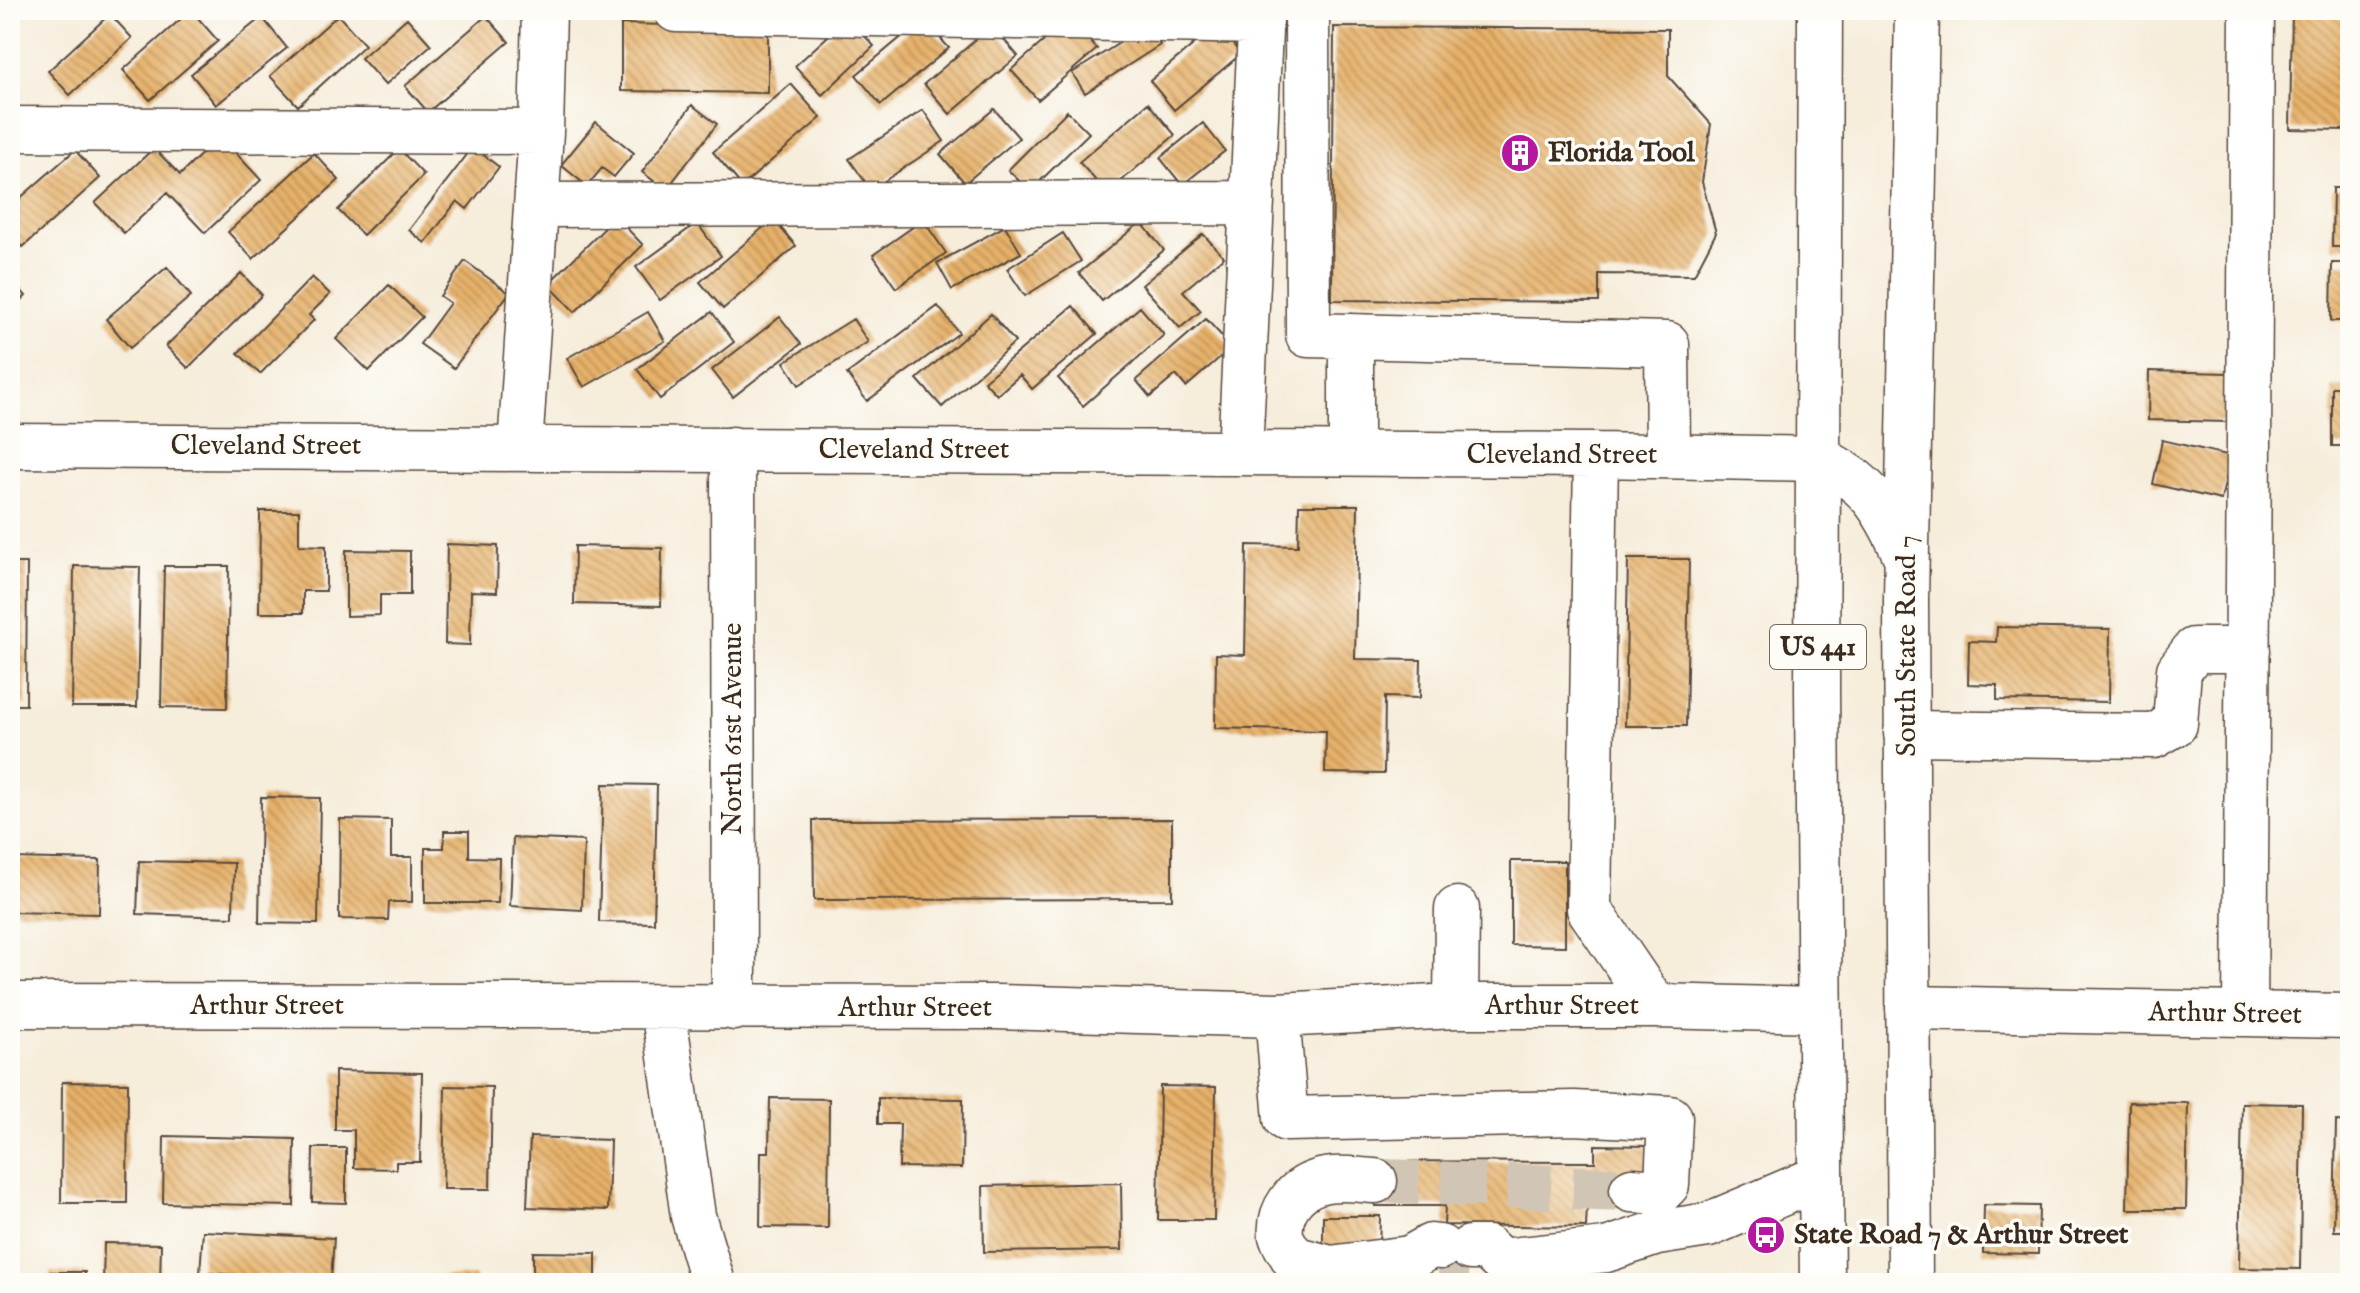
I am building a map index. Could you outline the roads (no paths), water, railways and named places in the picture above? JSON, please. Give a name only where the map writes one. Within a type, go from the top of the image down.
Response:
[{"type":"street","points":[[520,448],[541,132],[544,10]]},
{"type":"street","points":[[676,10],[1261,16],[1240,453]]},
{"type":"street","points":[[1307,10],[1308,335],[1667,344],[1668,456]]},
{"type":"street","name":"US 441","points":[[1820,10],[1819,1010],[1822,1283]]},
{"type":"street","name":"South State Road 7","points":[[1910,1283],[1906,733],[1917,10]]},
{"type":"street","points":[[2245,1014],[2252,10]]},
{"type":"street","points":[[10,129],[541,132]]},
{"type":"street","points":[[536,205],[1252,203]]},
{"type":"street","points":[[1351,336],[1351,453]]},
{"type":"street","name":"Cleveland Street","points":[[10,446],[1351,453],[1819,459]]},
{"type":"street","name":"North 61st Avenue","points":[[733,449],[734,1008]]},
{"type":"street","points":[[1596,455],[1589,909],[1655,1006]]},
{"type":"street","points":[[1819,459],[1844,471],[1866,489],[1887,515],[1907,559]]},
{"type":"street","points":[[1906,733],[2154,736],[2175,724],[2179,670],[2194,650],[2248,650]]},
{"type":"street","points":[[1456,1006],[1457,909]]},
{"type":"street","name":"Arthur Street","points":[[10,1005],[996,1007],[1277,1015],[1456,1006],[1819,1010]]},
{"type":"street","points":[[663,1008],[693,1216],[713,1283]]},
{"type":"street","name":"Arthur Street","points":[[1908,1008],[2350,1016]]},
{"type":"street","points":[[1277,1015],[1286,1119],[1574,1113],[1670,1118],[1667,1185],[1660,1192],[1632,1190]]},
{"type":"street","points":[[1375,1181],[1318,1181],[1295,1193],[1285,1210],[1281,1236],[1293,1258],[1330,1268],[1606,1250],[1657,1233],[1708,1225],[1821,1177]]},
{"type":"tunnel","points":[[1375,1181],[1632,1190]]},
{"type":"tunnel","points":[[1438,1271],[1468,1270]]},
{"type":"place","name":"Florida Tool","points":[[1520,153]]},
{"type":"place","name":"State Road 7 & Arthur Street","points":[[1766,1235]]}]
